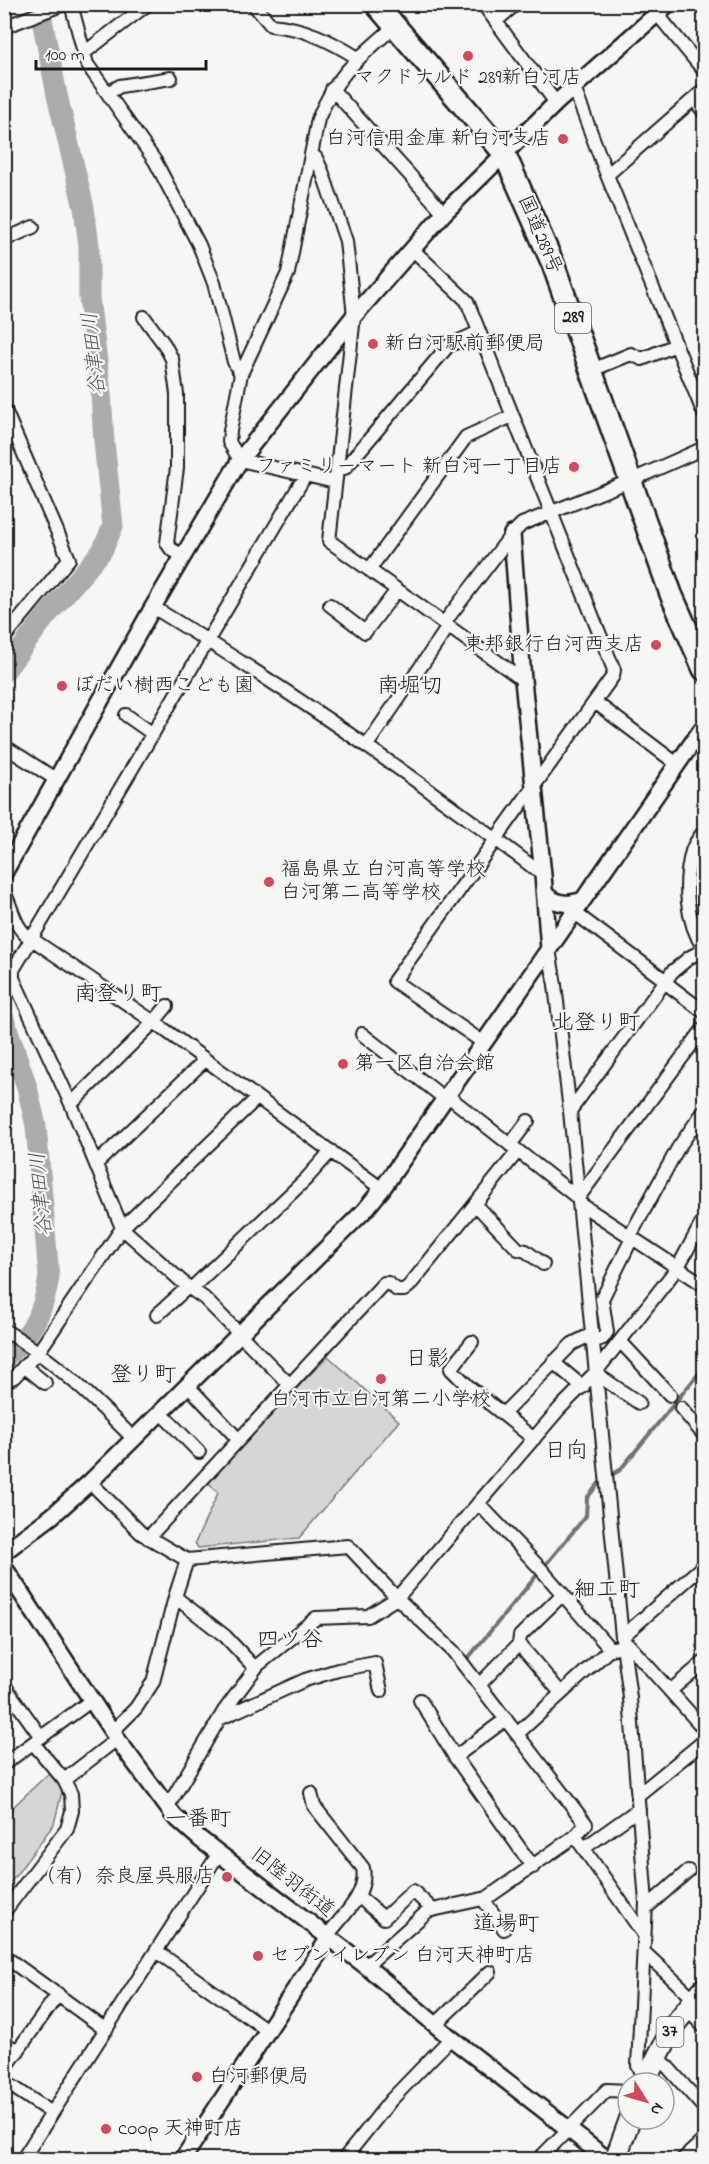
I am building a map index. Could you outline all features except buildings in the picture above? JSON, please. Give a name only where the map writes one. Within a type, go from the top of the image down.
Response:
[{"type":"highway","name":"国道289号","points":[[376,4],[504,153],[553,264],[671,594],[705,669]]},
{"type":"main road","name":"37","points":[[650,2071],[657,2055],[695,1998]]},
{"type":"main road","points":[[615,2160],[626,2131]]},
{"type":"street","points":[[84,53],[148,4]]},
{"type":"street","points":[[253,4],[271,25],[295,27],[338,46],[358,58]]},
{"type":"street","points":[[483,4],[556,103]]},
{"type":"street","points":[[496,21],[516,4]]},
{"type":"street","points":[[4,27],[65,5],[87,64],[155,161],[199,245],[214,283],[234,362],[241,374]]},
{"type":"street","points":[[4,873],[153,607],[240,459],[354,316],[412,249],[444,213],[504,153],[658,8],[705,71]]},
{"type":"street","points":[[335,482],[240,459],[229,442],[230,431],[241,374],[288,273],[318,119],[342,74],[395,26]]},
{"type":"street","points":[[108,93],[120,86],[171,78]]},
{"type":"street","points":[[574,88],[607,175],[705,414]]},
{"type":"street","points":[[332,89],[444,213]]},
{"type":"street","points":[[607,175],[705,90]]},
{"type":"street","points":[[694,99],[705,112]]},
{"type":"street","points":[[311,154],[316,158],[322,171],[346,241],[354,316],[329,541],[523,680]]},
{"type":"street","points":[[4,240],[33,227]]},
{"type":"street","points":[[412,249],[467,301],[614,670],[613,676],[595,702],[394,981],[484,1043]]},
{"type":"street","points":[[144,317],[164,344],[174,370],[178,430],[177,468],[167,543],[171,549],[183,556]]},
{"type":"street","points":[[337,468],[345,468],[448,346],[480,332]]},
{"type":"street","points":[[592,370],[631,354],[642,359],[676,345]]},
{"type":"street","points":[[4,408],[9,433],[69,559],[4,638]]},
{"type":"street","points":[[369,570],[466,437],[512,416]]},
{"type":"street","points":[[367,745],[446,625],[512,534],[522,524],[632,480],[705,447]]},
{"type":"street","points":[[289,1384],[204,1298],[188,1287],[122,1228],[71,1104],[13,978],[13,970],[305,476]]},
{"type":"street","points":[[512,534],[523,680],[549,949],[570,1111],[630,1698],[646,1908],[638,2066],[640,2071]]},
{"type":"street","points":[[330,605],[365,632],[397,590]]},
{"type":"street","points":[[153,607],[208,640],[367,745],[451,804],[543,875]]},
{"type":"street","points":[[595,702],[677,764]]},
{"type":"street","points":[[126,715],[153,734]]},
{"type":"street","points":[[4,1552],[52,1516],[90,1482],[365,1210],[382,1189],[705,726]]},
{"type":"street","points":[[4,746],[57,780]]},
{"type":"street","points":[[570,1111],[665,982],[690,957],[705,949],[691,925],[688,892],[692,849],[705,831]]},
{"type":"street","points":[[4,892],[12,907],[17,926],[32,938],[154,1022],[382,1189]]},
{"type":"street","points":[[545,894],[558,903],[584,900]]},
{"type":"street","points":[[575,913],[705,1012]]},
{"type":"street","points":[[71,1104],[154,1022],[167,1006]]},
{"type":"street","points":[[578,1200],[705,1028]]},
{"type":"street","points":[[362,1034],[444,1098],[453,1100],[578,1200],[705,1285]]},
{"type":"street","points":[[96,1164],[205,1060]]},
{"type":"street","points":[[4,1382],[39,1351],[122,1228],[257,1098]]},
{"type":"street","points":[[503,1414],[572,1344],[592,1338],[603,1338],[607,1332],[602,1299],[631,1237],[678,1148],[705,1111]]},
{"type":"street","points":[[148,1538],[384,1283],[388,1283],[397,1290],[404,1290],[409,1286],[476,1205],[514,1148],[528,1121]]},
{"type":"street","points":[[157,1315],[188,1287],[193,1287],[306,1179],[331,1151]]},
{"type":"street","points":[[476,1205],[518,1249],[526,1251],[543,1264]]},
{"type":"street","points":[[167,1808],[219,1719],[255,1668],[316,1618],[368,1616],[397,1598],[560,1408],[595,1373],[678,1267],[705,1219]]},
{"type":"street","points":[[5,1330],[39,1351],[80,1385],[134,1439]]},
{"type":"street","points":[[620,1341],[670,1395]]},
{"type":"street","points":[[472,1342],[451,1370],[534,1439]]},
{"type":"street","points":[[553,1362],[583,1387]]},
{"type":"street","points":[[24,1366],[45,1383]]},
{"type":"street","points":[[595,1373],[639,1403]]},
{"type":"street","points":[[188,1386],[238,1439]]},
{"type":"street","points":[[681,1408],[705,1436]]},
{"type":"street","points":[[161,1413],[199,1452]]},
{"type":"street","points":[[90,1482],[148,1538],[187,1560],[348,1546],[397,1598],[453,1651],[586,1824],[575,1836],[503,1888],[483,1899],[428,1911],[366,1966]]},
{"type":"street","points":[[478,1503],[542,1570],[610,1649]]},
{"type":"street","points":[[64,1780],[115,1736],[153,1682],[187,1560]]},
{"type":"street","points":[[517,1734],[705,1565]]},
{"type":"street","name":"旧陸羽街道","points":[[4,1567],[115,1736],[167,1808],[219,1853],[328,1937],[182,2160]]},
{"type":"street","points":[[479,1685],[519,1644],[520,1636],[563,1594]]},
{"type":"street","points":[[175,1597],[225,1636],[255,1668]]},
{"type":"street","points":[[623,1641],[705,1730]]},
{"type":"street","points":[[519,1644],[561,1693]]},
{"type":"street","points":[[670,1691],[705,1662]]},
{"type":"street","points":[[219,1719],[305,1680],[338,1670],[375,1663],[381,1691]]},
{"type":"street","points":[[4,1685],[64,1780],[71,1794],[72,1811],[67,1829],[4,1912]]},
{"type":"street","points":[[4,1764],[92,1700]]},
{"type":"street","points":[[420,1700],[455,1757],[533,1867]]},
{"type":"street","points":[[455,1757],[506,1719]]},
{"type":"street","points":[[638,1795],[705,1741]]},
{"type":"street","points":[[311,1793],[314,1806],[363,1868],[363,1886],[358,1896],[328,1937],[451,2038],[608,2160]]},
{"type":"street","points":[[584,1848],[639,1809]]},
{"type":"street","points":[[575,1836],[644,1935]]},
{"type":"street","points":[[22,2160],[219,1853]]},
{"type":"street","points":[[646,1908],[688,1872]]},
{"type":"street","points":[[358,1896],[384,1918],[413,1891],[433,1910]]},
{"type":"street","points":[[483,1899],[504,1929]]},
{"type":"street","points":[[156,1952],[267,2030]]},
{"type":"street","points":[[644,1952],[695,1998],[705,2027]]},
{"type":"street","points":[[4,1956],[106,2030]]},
{"type":"street","points":[[436,2024],[490,1972]]},
{"type":"street","points":[[4,2070],[58,1994]]},
{"type":"street","points":[[343,2160],[391,2100],[451,2038]]},
{"type":"street","points":[[4,2043],[18,2051]]},
{"type":"street","points":[[657,2055],[705,2108]]},
{"type":"street","points":[[4,2081],[52,2113]]},
{"type":"street","points":[[538,2160],[607,2090],[616,2090]]},
{"type":"street","points":[[682,2160],[705,2140]]},
{"type":"shaded area","points":[[328,1356],[399,1421],[299,1538],[198,1548],[195,1543],[218,1493],[207,1481]]},
{"type":"shaded area","points":[[50,1772],[63,1788],[54,1824],[5,1890],[5,1823],[12,1808]]},
{"type":"waterway","name":"谷津田川","points":[[4,672],[43,620],[102,551],[113,526],[101,393],[89,298],[89,246],[84,208],[57,95],[39,4]]},
{"type":"waterway","name":"谷津田川","points":[[4,1019],[27,1087],[36,1126],[49,1277],[40,1313],[22,1340],[4,1359]]},
{"type":"waterway","points":[[469,1657],[586,1516],[587,1498],[600,1482],[620,1470],[704,1367]]},
{"type":"place","name":"マクドナルド 289新白河店","points":[[468,56]]},
{"type":"place","name":"白河信用金庫 新白河支店","points":[[563,139]]},
{"type":"place","name":"新白河駅前郵便局","points":[[373,344]]},
{"type":"place","name":"ファミリーマート 新白河一丁目店","points":[[574,467]]},
{"type":"place","name":"東邦銀行白河西支店","points":[[656,645]]},
{"type":"place","name":"ぼだい樹西こども園","points":[[62,686]]},
{"type":"place","name":"福島県立 白河高等学校 白河第二高等学校","points":[[269,882]]},
{"type":"place","name":"第一区自治会館","points":[[343,1064]]},
{"type":"place","name":"白河市立白河第二小学校","points":[[381,1379]]},
{"type":"place","name":"（有）奈良屋呉服店","points":[[227,1877]]},
{"type":"place","name":"セブンイレブン 白河天神町店","points":[[258,1956]]},
{"type":"place","name":"白河郵便局","points":[[197,2077]]},
{"type":"place","name":"coop 天神町店","points":[[106,2129]]},
{"type":"district","name":"南堀切","points":[[410,687]]},
{"type":"district","name":"南登り町","points":[[118,995]]},
{"type":"district","name":"北登り町","points":[[596,1024]]},
{"type":"district","name":"日影","points":[[427,1360]]},
{"type":"district","name":"登り町","points":[[143,1376]]},
{"type":"district","name":"日向","points":[[566,1452]]},
{"type":"district","name":"細工町","points":[[607,1591]]},
{"type":"district","name":"四ツ谷","points":[[290,1641]]},
{"type":"district","name":"一番町","points":[[198,1820]]},
{"type":"district","name":"道場町","points":[[506,1925]]}]
